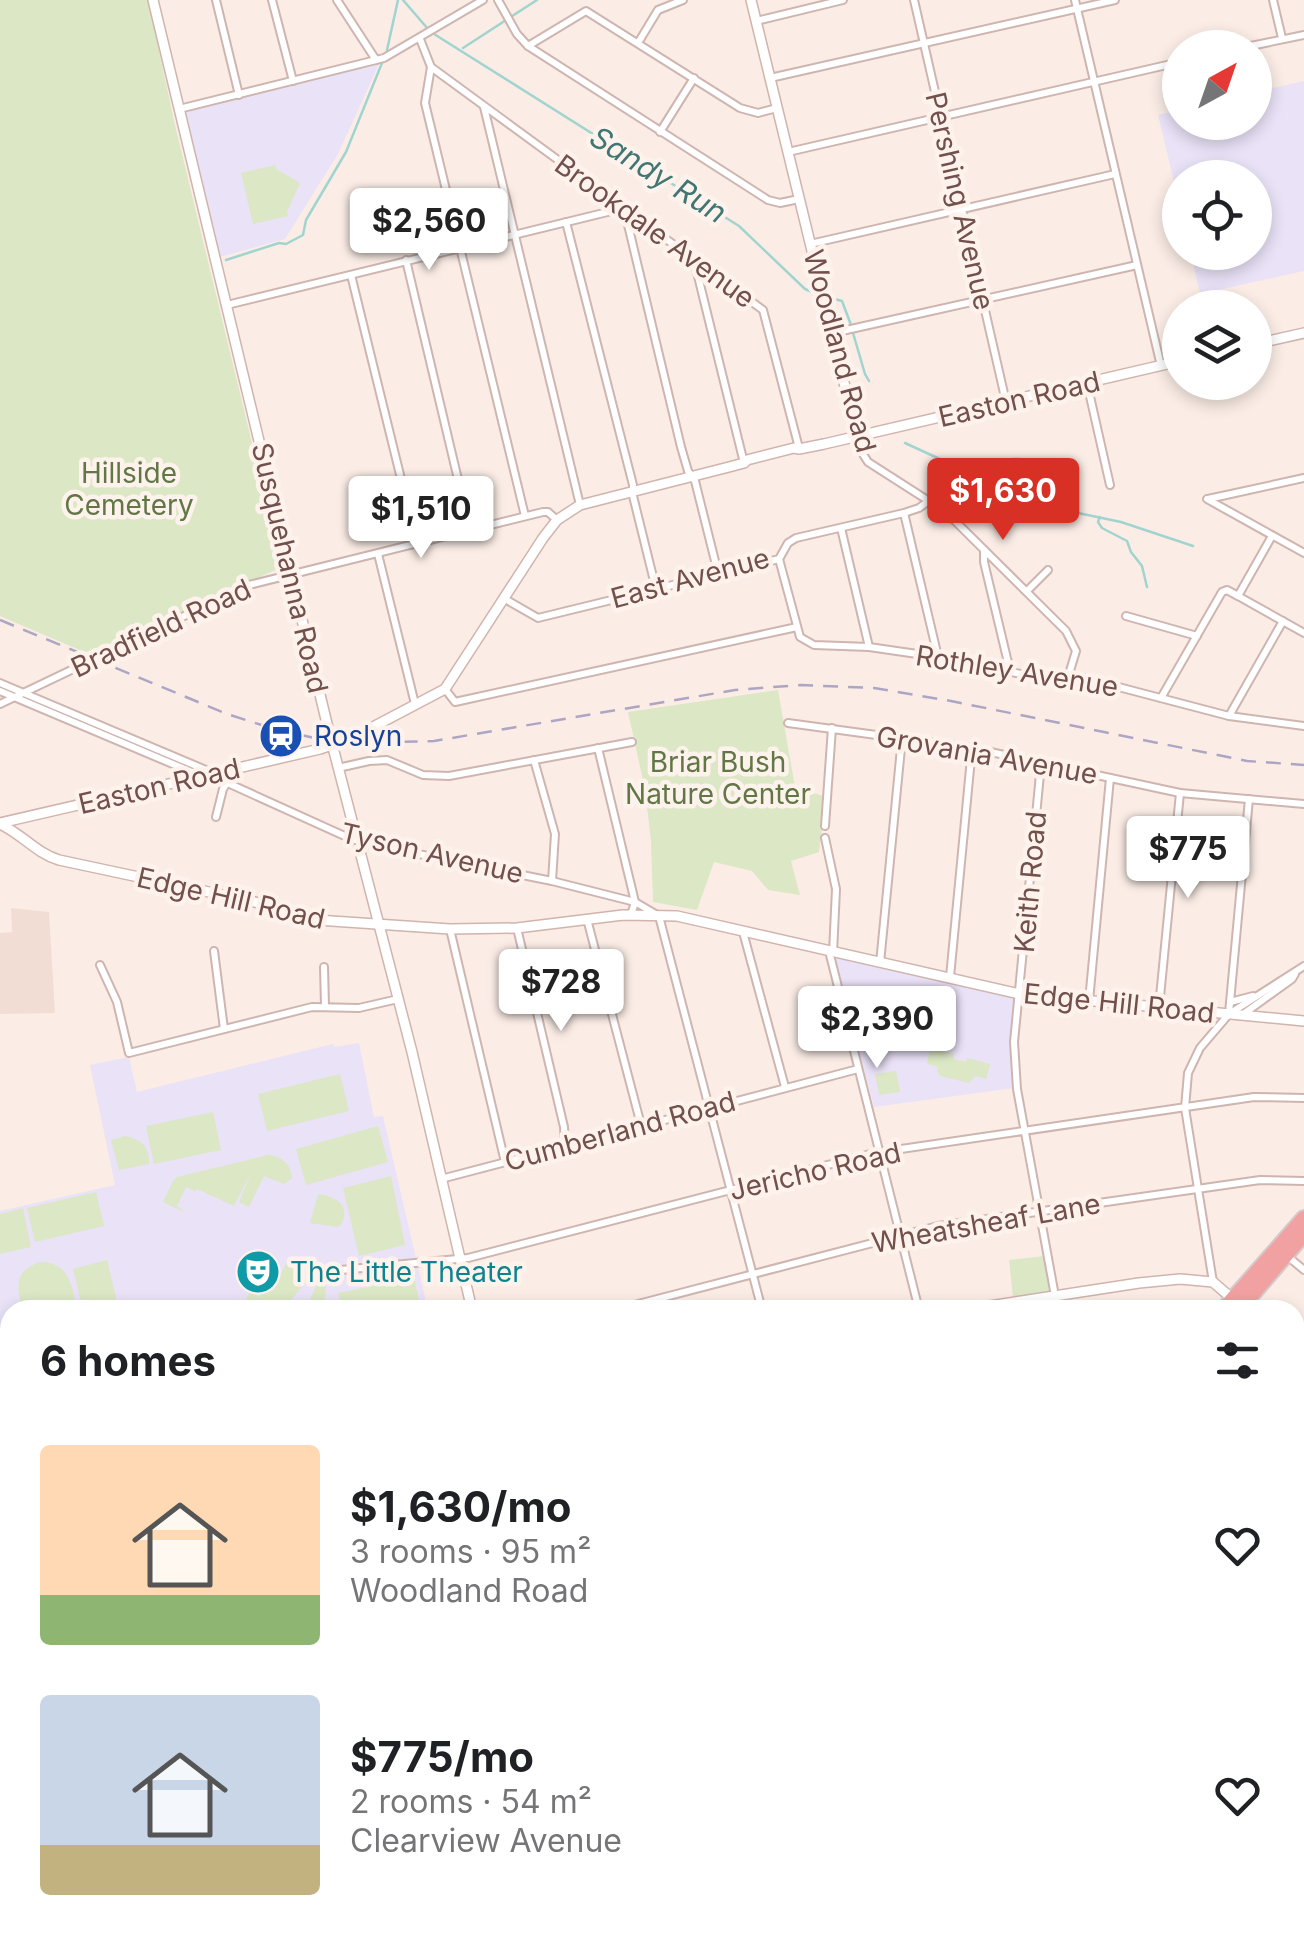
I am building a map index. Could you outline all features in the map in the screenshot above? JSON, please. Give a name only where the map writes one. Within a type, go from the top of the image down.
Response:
[{"type":"highway","points":[[1241,1300],[1282,1252],[1304,1218]]},
{"type":"highway","points":[[1282,1252],[1304,1234]]},
{"type":"main road","name":"Susquehanna Road","points":[[154,0],[332,746],[470,1300]]},
{"type":"main road","name":"Woodland Road","points":[[751,0],[857,436]]},
{"type":"main road","points":[[1272,340],[1304,333]]},
{"type":"main road","name":"Easton Road","points":[[0,824],[332,746],[444,690],[542,538],[580,504],[1160,366]]},
{"type":"main road","name":"Edge Hill Road","points":[[0,824],[40,852],[59,860],[252,900],[302,917],[450,929],[517,928],[631,915],[677,916],[1020,994],[1304,1022]]},
{"type":"main road","points":[[1028,1300],[1162,1280],[1213,1282],[1229,1300]]},
{"type":"street","points":[[216,0],[238,95]]},
{"type":"street","points":[[272,0],[293,81]]},
{"type":"street","points":[[336,0],[376,60]]},
{"type":"street","points":[[179,108],[392,55],[482,0]]},
{"type":"street","points":[[498,0],[528,46],[768,200],[780,203],[799,199]]},
{"type":"street","points":[[638,43],[658,10],[683,0]]},
{"type":"street","points":[[756,22],[843,0]]},
{"type":"street","name":"Pershing Avenue","points":[[914,0],[1006,402]]},
{"type":"street","points":[[770,78],[924,44],[1076,4],[1115,0]]},
{"type":"street","points":[[1274,0],[1282,38]]},
{"type":"street","points":[[1076,4],[1160,366]]},
{"type":"street","points":[[528,46],[586,10],[746,111],[758,113],[777,108]]},
{"type":"street","points":[[1272,40],[1304,36]]},
{"type":"street","points":[[420,39],[431,68],[425,103],[524,516]]},
{"type":"street","points":[[788,152],[1162,66]]},
{"type":"street","name":"Brookdale Avenue","points":[[431,68],[764,311],[799,449]]},
{"type":"street","points":[[660,132],[694,78]]},
{"type":"street","points":[[484,106],[580,504]]},
{"type":"street","points":[[810,244],[1115,174]]},
{"type":"street","points":[[227,305],[624,208],[682,447],[695,481],[718,573]]},
{"type":"street","points":[[566,222],[656,589]]},
{"type":"street","points":[[694,259],[744,463]]},
{"type":"street","points":[[406,260],[470,530]]},
{"type":"street","points":[[833,333],[1137,265]]},
{"type":"street","points":[[351,274],[417,544]]},
{"type":"street","points":[[1087,383],[1110,484]]},
{"type":"street","name":"Woodland Road","points":[[857,436],[868,462],[946,512],[1066,631],[1076,651],[1069,674]]},
{"type":"street","points":[[1303,552],[1207,499],[1304,478]]},
{"type":"street","name":"East Avenue","points":[[505,598],[538,618],[779,559],[791,540],[920,508],[930,500]]},
{"type":"street","name":"Bradfield Road","points":[[0,704],[249,585],[524,516],[548,512],[558,520]]},
{"type":"street","points":[[904,512],[938,657]]},
{"type":"street","points":[[841,528],[869,647]]},
{"type":"street","points":[[1238,596],[1272,536]]},
{"type":"street","points":[[984,549],[1010,671]]},
{"type":"street","points":[[378,554],[416,705]]},
{"type":"street","points":[[444,690],[455,702],[797,627],[779,559]]},
{"type":"street","points":[[1027,591],[1048,570]]},
{"type":"street","points":[[1161,698],[1224,590],[1304,632]]},
{"type":"street","points":[[1126,616],[1198,636]]},
{"type":"street","points":[[1229,716],[1283,621]]},
{"type":"street","name":"Rothley Avenue","points":[[797,627],[800,637],[814,645],[869,647],[938,657],[1050,680],[1069,674],[1229,716],[1304,726]]},
{"type":"street","name":"Tyson Avenue","points":[[0,687],[204,770],[349,838],[635,902],[660,916]]},
{"type":"street","name":"Grovania Avenue","points":[[788,723],[972,748],[1180,792],[1304,804]]},
{"type":"street","points":[[825,826],[832,728]]},
{"type":"street","points":[[880,962],[902,738]]},
{"type":"street","points":[[338,768],[387,760],[423,774],[449,776],[632,742]]},
{"type":"street","points":[[598,748],[635,902],[631,915]]},
{"type":"street","points":[[950,979],[972,748]]},
{"type":"street","points":[[534,760],[554,834],[552,882]]},
{"type":"street","name":"Keith Road","points":[[1041,764],[1014,1070],[1055,1296]]},
{"type":"street","points":[[1090,1001],[1110,778]]},
{"type":"street","points":[[216,817],[227,783]]},
{"type":"street","points":[[1158,1006],[1180,792]]},
{"type":"street","points":[[1229,1014],[1249,799]]},
{"type":"street","points":[[825,838],[836,889],[830,955],[916,1300]]},
{"type":"street","points":[[660,916],[759,1300]]},
{"type":"street","points":[[586,919],[640,1124]]},
{"type":"street","points":[[517,928],[564,1127],[565,1146]]},
{"type":"street","points":[[450,929],[505,1162]]},
{"type":"street","points":[[743,932],[784,1088]]},
{"type":"street","points":[[214,951],[224,1029]]},
{"type":"street","points":[[100,965],[117,1002],[130,1053],[312,1007],[358,1008],[398,1000]]},
{"type":"street","points":[[1213,1282],[1185,1108],[1185,1085],[1194,1056],[1229,1014],[1304,966]]},
{"type":"street","points":[[324,967],[325,1006]]},
{"type":"street","points":[[1241,1015],[1295,973]]},
{"type":"street","points":[[1230,1002],[1262,994]]},
{"type":"street","name":"Cumberland Road","points":[[441,1178],[858,1069]]},
{"type":"street","name":"Jericho Road","points":[[330,1271],[460,1258],[879,1152],[1254,1098],[1304,1098]]},
{"type":"street","name":"Wheatsheaf Lane","points":[[652,1300],[938,1226],[1260,1180],[1304,1180]]},
{"type":"street","points":[[1282,1252],[1304,1270]]},
{"type":"shaded area","points":[[380,62],[338,154],[285,239],[220,257],[184,110]]},
{"type":"shaded area","points":[[1304,81],[1304,271],[1218,290],[1199,290],[1195,270],[1272,270],[1272,160],[1169,160],[1164,140],[1272,140],[1272,88]]},
{"type":"shaded area","points":[[11,908],[49,912],[55,1013],[0,1014],[0,933],[12,932]]},
{"type":"shaded area","points":[[835,959],[1016,997],[1011,1042],[1014,1088],[874,1107]]},
{"type":"shaded area","points":[[359,1043],[374,1117],[383,1116],[426,1300],[0,1300],[0,1211],[115,1185],[90,1065],[129,1057],[137,1092],[333,1044],[335,1047]]},
{"type":"green space","name":"Hillside Cemetery","points":[[0,0],[148,0],[282,567],[89,654],[0,616]]},
{"type":"green space","points":[[275,165],[300,183],[288,216],[253,224],[241,173]]},
{"type":"green space","points":[[1016,457],[1052,462],[1050,499],[978,468]]},
{"type":"green space","name":"Briar Bush Nature Center","points":[[778,690],[795,787],[826,797],[819,852],[791,861],[800,895],[768,890],[752,871],[714,862],[697,910],[653,902],[645,789],[628,712]]},
{"type":"green space","points":[[930,1048],[954,1054],[954,1059],[990,1064],[986,1079],[975,1076],[969,1083],[940,1076],[938,1067],[927,1064]]},
{"type":"green space","points":[[896,1071],[900,1092],[879,1095],[875,1074]]},
{"type":"green space","points":[[340,1074],[349,1111],[267,1131],[258,1094]]},
{"type":"green space","points":[[213,1112],[221,1150],[154,1164],[146,1126]]},
{"type":"green space","points":[[378,1126],[388,1162],[306,1185],[296,1149]]},
{"type":"green space","points":[[125,1136],[143,1145],[149,1164],[119,1170],[111,1140]]},
{"type":"green space","points":[[268,1155],[285,1162],[292,1178],[284,1184],[264,1176],[249,1207],[239,1202],[252,1171],[234,1206],[186,1187],[177,1206],[186,1213],[163,1202],[177,1177]]},
{"type":"green space","points":[[391,1176],[405,1245],[359,1256],[343,1188]]},
{"type":"green space","points":[[96,1192],[104,1226],[35,1242],[27,1208]]},
{"type":"green space","points":[[318,1194],[331,1197],[343,1207],[341,1225],[310,1223]]},
{"type":"green space","points":[[23,1208],[31,1247],[0,1254],[0,1214]]},
{"type":"green space","points":[[1044,1256],[1049,1291],[1013,1297],[1009,1260]]},
{"type":"green space","points":[[107,1260],[117,1300],[81,1300],[73,1269]]},
{"type":"green space","points":[[40,1262],[58,1266],[68,1277],[75,1300],[20,1300],[19,1281],[31,1266]]},
{"type":"green space","points":[[287,1262],[300,1270],[305,1283],[291,1300],[246,1299],[250,1291],[259,1297],[266,1289],[272,1292]]},
{"type":"green space","points":[[414,1278],[419,1300],[340,1300],[338,1293]]},
{"type":"green space","points":[[324,1282],[326,1286],[325,1300],[310,1300],[317,1284]]},
{"type":"waterway","points":[[387,50],[398,0]]},
{"type":"waterway","name":"Sandy Run","points":[[403,0],[428,29]]},
{"type":"waterway","points":[[463,48],[537,0]]},
{"type":"waterway","name":"Sandy Run","points":[[434,34],[739,226],[805,289],[819,295]]},
{"type":"waterway","points":[[226,260],[286,244],[303,235],[306,220],[346,152],[382,63]]},
{"type":"waterway","name":"Sandy Run","points":[[827,297],[842,301],[851,325]]},
{"type":"waterway","name":"Sandy Run","points":[[853,333],[869,381]]},
{"type":"waterway","name":"Sandy Run","points":[[905,443],[1040,505],[1121,522],[1193,546]]},
{"type":"waterway","points":[[1100,517],[1102,528],[1127,541],[1142,566],[1147,587]]},
{"type":"railway","points":[[0,620],[227,714],[324,740],[434,741],[735,690],[800,685],[874,688],[1247,761],[1304,765]]},
{"type":"place","name":"Roslyn","points":[[281,736]]},
{"type":"place","name":"The Little Theater","points":[[258,1272]]}]
